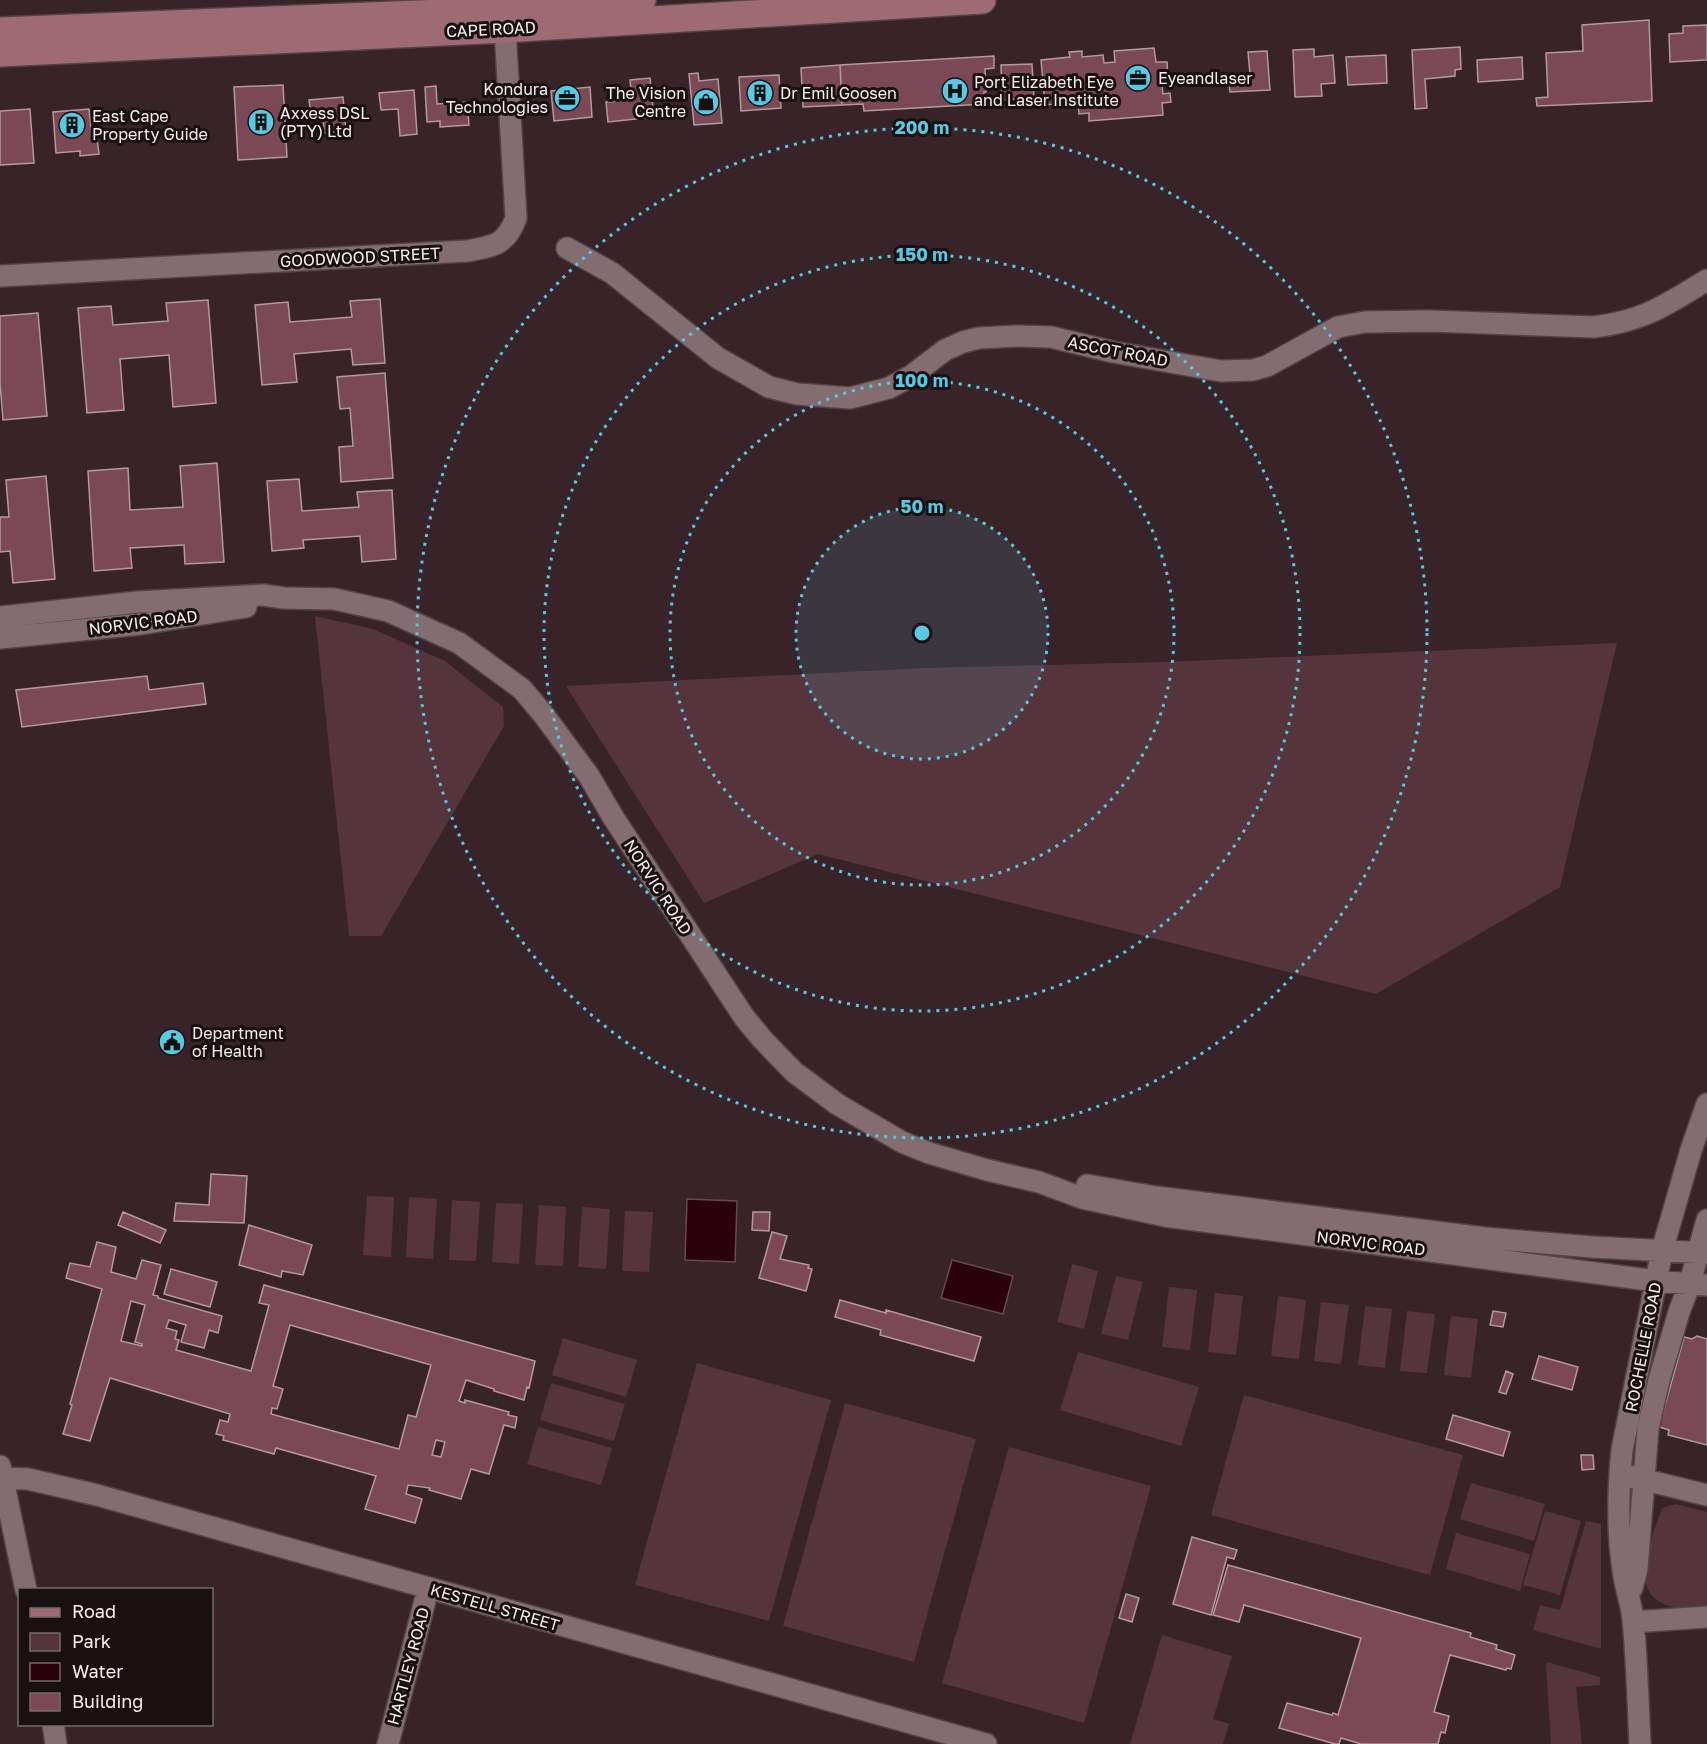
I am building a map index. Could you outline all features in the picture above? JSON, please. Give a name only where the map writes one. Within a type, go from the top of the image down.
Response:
[{"type":"main road","name":"CAPE ROAD","points":[[0,31],[442,7],[642,0]]},
{"type":"main road","name":"CAPE ROAD","points":[[0,53],[506,29],[982,0]]},
{"type":"street","name":"GOODWOOD STREET","points":[[0,276],[467,251],[491,247],[511,232],[516,218],[506,29]]},
{"type":"street","name":"ASCOT ROAD","points":[[567,248],[612,273],[718,358],[769,387],[825,398],[850,398],[889,388],[911,376],[945,350],[979,338],[1051,337],[1113,352],[1221,371],[1236,371],[1267,366],[1338,327],[1365,322],[1430,321],[1594,327],[1620,324],[1665,306],[1707,280]]},
{"type":"street","name":"NORVIC ROAD","points":[[0,617],[195,598],[264,595],[284,598],[334,599],[388,611],[459,643],[522,689],[543,714],[589,777],[744,1017],[763,1040],[794,1072],[837,1104],[902,1142],[929,1153],[1039,1182],[1082,1198],[1165,1216],[1656,1281],[1699,1284]]},
{"type":"street","name":"NORVIC ROAD","points":[[0,638],[141,624],[244,608],[284,598]]},
{"type":"street","name":"ROCHELLE ROAD","points":[[1640,1744],[1633,1622],[1621,1553],[1622,1449],[1662,1251],[1691,1150],[1707,1104]]},
{"type":"street","name":"NORVIC ROAD","points":[[1039,1182],[1076,1184],[1156,1197],[1485,1238],[1703,1253]]},
{"type":"street","name":"ROCHELLE ROAD","points":[[1630,1595],[1637,1569],[1648,1428],[1679,1312],[1699,1284],[1707,1220]]},
{"type":"street","points":[[1,1471],[26,1588]]},
{"type":"street","name":"KESTELL STREET","points":[[1,1471],[97,1494],[428,1589],[986,1744]]},
{"type":"street","points":[[1620,1474],[1707,1495]]},
{"type":"street","name":"HARTLEY ROAD","points":[[388,1744],[428,1589]]},
{"type":"street","points":[[1633,1622],[1707,1617]]},
{"type":"street","points":[[53,1726],[56,1744]]},
{"type":"green space","points":[[315,616],[373,629],[445,661],[503,707],[504,726],[381,936],[349,936]]},
{"type":"green space","points":[[1617,643],[1560,887],[1376,994],[818,854],[704,903],[566,686],[926,668],[1162,662]]},
{"type":"green space","points":[[367,1196],[394,1197],[391,1257],[363,1255]]},
{"type":"green space","points":[[409,1197],[437,1199],[433,1259],[406,1257]]},
{"type":"green space","points":[[452,1200],[480,1202],[476,1261],[449,1260]]},
{"type":"green space","points":[[496,1203],[523,1204],[519,1264],[492,1262]]},
{"type":"green space","points":[[539,1205],[566,1207],[563,1266],[535,1265]]},
{"type":"green space","points":[[582,1207],[610,1209],[606,1269],[578,1267]]},
{"type":"green space","points":[[625,1211],[653,1212],[649,1272],[622,1271]]},
{"type":"green space","points":[[1072,1264],[1098,1271],[1084,1329],[1057,1322]]},
{"type":"green space","points":[[1116,1276],[1143,1282],[1128,1340],[1101,1334]]},
{"type":"green space","points":[[1169,1287],[1197,1290],[1190,1350],[1162,1347]]},
{"type":"green space","points":[[1215,1293],[1243,1296],[1236,1355],[1208,1352]]},
{"type":"green space","points":[[1278,1296],[1306,1300],[1299,1359],[1271,1356]]},
{"type":"green space","points":[[1321,1302],[1349,1305],[1341,1364],[1314,1361]]},
{"type":"green space","points":[[1365,1306],[1392,1309],[1385,1368],[1358,1365]]},
{"type":"green space","points":[[1407,1311],[1435,1314],[1427,1373],[1400,1371]]},
{"type":"green space","points":[[1451,1316],[1478,1319],[1471,1378],[1444,1375]]},
{"type":"green space","points":[[563,1338],[637,1360],[626,1397],[552,1375]]},
{"type":"green space","points":[[1078,1352],[1199,1387],[1181,1446],[1060,1410]]},
{"type":"green space","points":[[697,1363],[831,1400],[769,1621],[635,1585]]},
{"type":"green space","points":[[551,1383],[625,1404],[614,1441],[540,1420]]},
{"type":"green space","points":[[1244,1395],[1463,1455],[1430,1575],[1211,1515]]},
{"type":"green space","points":[[845,1403],[976,1439],[914,1662],[783,1626]]},
{"type":"green space","points":[[538,1427],[612,1448],[601,1485],[527,1464]]},
{"type":"green space","points":[[1009,1447],[1151,1486],[1084,1723],[942,1683]]},
{"type":"green space","points":[[1471,1483],[1545,1504],[1534,1541],[1460,1519]]},
{"type":"green space","points":[[1676,1504],[1707,1512],[1707,1606],[1678,1608],[1659,1601],[1649,1592],[1645,1580],[1648,1551],[1662,1508]]},
{"type":"green space","points":[[1545,1511],[1581,1521],[1560,1595],[1523,1585]]},
{"type":"green space","points":[[1586,1521],[1601,1524],[1601,1649],[1533,1630],[1540,1605],[1560,1610]]},
{"type":"green space","points":[[1456,1533],[1530,1554],[1520,1591],[1446,1569]]},
{"type":"green space","points":[[1162,1635],[1232,1656],[1213,1719],[1229,1724],[1223,1744],[1130,1744]]},
{"type":"green space","points":[[1547,1662],[1600,1677],[1600,1685],[1576,1687],[1582,1744],[1551,1744]]},
{"type":"water","points":[[687,1199],[737,1201],[735,1262],[685,1260]]},
{"type":"water","points":[[952,1260],[1013,1276],[1003,1314],[941,1298]]},
{"type":"building","points":[[1649,20],[1652,101],[1537,106],[1536,98],[1548,97],[1546,53],[1583,51],[1582,25]]},
{"type":"building","points":[[1707,25],[1707,60],[1670,62],[1669,34],[1683,33],[1683,26]]},
{"type":"building","points":[[1460,47],[1461,69],[1455,70],[1455,76],[1425,79],[1427,108],[1415,109],[1412,50]]},
{"type":"building","points":[[1154,48],[1156,62],[1167,62],[1168,78],[1161,79],[1163,94],[1170,93],[1171,102],[1162,103],[1163,115],[1089,121],[1089,113],[1079,114],[1078,102],[1045,105],[1041,60],[1070,57],[1069,52],[1082,51],[1082,57],[1103,55],[1104,63],[1115,62],[1114,51]]},
{"type":"building","points":[[1314,49],[1314,57],[1333,55],[1335,83],[1321,84],[1322,96],[1295,97],[1293,50]]},
{"type":"building","points":[[1267,51],[1270,90],[1230,92],[1228,75],[1250,74],[1248,52]]},
{"type":"building","points":[[1386,55],[1387,83],[1348,85],[1346,57]]},
{"type":"building","points":[[994,56],[994,68],[985,69],[984,104],[864,111],[863,104],[842,105],[840,65]]},
{"type":"building","points":[[1522,57],[1523,79],[1478,82],[1477,60]]},
{"type":"building","points":[[1032,64],[1034,98],[1002,100],[1001,65]]},
{"type":"building","points":[[840,65],[842,105],[803,107],[801,68]]},
{"type":"building","name":"The Vision Centre","points":[[698,73],[699,81],[718,79],[722,123],[694,125],[689,74]]},
{"type":"building","name":"Dr Emil Goosen","points":[[779,75],[781,108],[741,111],[739,77]]},
{"type":"building","points":[[650,78],[654,117],[608,122],[606,102],[632,100],[630,80]]},
{"type":"building","name":"Axxess DSL (PTY) Ltd","points":[[283,85],[287,157],[238,160],[234,87]]},
{"type":"building","points":[[436,86],[437,104],[467,102],[469,125],[440,127],[440,121],[427,122],[425,87]]},
{"type":"building","points":[[590,87],[592,117],[554,121],[551,91]]},
{"type":"building","points":[[414,90],[417,134],[400,136],[398,109],[381,110],[379,93]]},
{"type":"building","points":[[343,97],[346,132],[324,133],[323,114],[311,115],[309,100]]},
{"type":"building","points":[[30,109],[34,163],[0,165],[0,111]]},
{"type":"building","name":"East Cape Property Guide","points":[[89,109],[92,139],[97,139],[99,154],[80,156],[80,151],[56,153],[53,112]]},
{"type":"building","points":[[380,299],[385,363],[353,365],[351,349],[294,354],[297,382],[262,385],[255,305],[288,302],[290,322],[352,317],[350,301]]},
{"type":"building","points":[[208,300],[216,403],[173,407],[169,355],[120,359],[124,410],[87,413],[78,308],[111,306],[113,325],[168,321],[166,303]]},
{"type":"building","points":[[38,313],[47,416],[3,420],[0,383],[0,316]]},
{"type":"building","points":[[385,373],[393,478],[341,482],[339,447],[353,446],[350,408],[340,409],[337,377]]},
{"type":"building","points":[[217,463],[224,562],[185,564],[184,545],[130,548],[132,568],[94,571],[88,471],[128,468],[130,510],[183,507],[180,466]]},
{"type":"building","points":[[46,476],[55,579],[13,583],[10,551],[0,552],[0,517],[9,517],[6,480]]},
{"type":"building","points":[[299,479],[302,511],[359,507],[357,492],[392,490],[396,559],[362,562],[360,536],[303,540],[304,548],[272,551],[267,481]]},
{"type":"building","points":[[147,676],[149,690],[203,683],[206,704],[22,727],[16,690]]},
{"type":"building","points":[[211,1174],[247,1176],[244,1223],[174,1221],[176,1203],[209,1205]]},
{"type":"building","points":[[123,1212],[166,1230],[160,1243],[118,1225]]},
{"type":"building","points":[[753,1212],[770,1212],[769,1231],[752,1230]]},
{"type":"building","points":[[249,1225],[312,1245],[303,1275],[282,1271],[281,1277],[239,1265]]},
{"type":"building","points":[[772,1232],[787,1236],[780,1259],[809,1265],[808,1268],[812,1269],[806,1291],[759,1278]]},
{"type":"building","points":[[97,1242],[116,1247],[111,1272],[136,1279],[142,1260],[161,1265],[153,1295],[222,1316],[218,1333],[209,1330],[204,1348],[181,1342],[186,1325],[169,1320],[166,1328],[177,1331],[175,1339],[179,1340],[176,1350],[251,1371],[269,1305],[259,1303],[264,1285],[535,1361],[529,1388],[527,1387],[524,1400],[466,1380],[459,1401],[465,1403],[465,1400],[509,1412],[508,1415],[517,1417],[515,1428],[504,1425],[489,1474],[471,1469],[461,1499],[429,1490],[430,1488],[408,1485],[406,1494],[422,1499],[415,1523],[365,1509],[376,1476],[276,1448],[274,1454],[223,1440],[224,1436],[216,1434],[220,1420],[228,1422],[230,1414],[110,1378],[90,1441],[63,1434],[102,1289],[66,1278],[70,1263],[90,1267]],"holes":[[[131,1301],[145,1305],[135,1342],[142,1346],[121,1341]],[[290,1325],[431,1365],[416,1417],[408,1415],[399,1449],[271,1414],[272,1408],[277,1409],[283,1389],[273,1386]],[[436,1440],[445,1442],[441,1457],[432,1455]]]},
{"type":"building","points":[[171,1269],[217,1282],[210,1307],[164,1294]]},
{"type":"building","points":[[840,1300],[886,1313],[886,1310],[981,1337],[974,1361],[880,1335],[881,1330],[835,1317]]},
{"type":"building","points":[[1493,1311],[1506,1313],[1503,1327],[1490,1325]]},
{"type":"building","points":[[1697,1336],[1707,1339],[1707,1445],[1668,1435],[1669,1430],[1659,1427],[1684,1337],[1692,1339]]},
{"type":"building","points":[[1539,1356],[1578,1367],[1572,1390],[1532,1379]]},
{"type":"building","points":[[1506,1371],[1513,1374],[1506,1394],[1499,1392]]},
{"type":"building","points":[[1453,1415],[1510,1432],[1503,1456],[1446,1439]]},
{"type":"building","points":[[1581,1455],[1593,1455],[1594,1469],[1582,1470]]},
{"type":"building","points":[[1192,1537],[1237,1550],[1234,1559],[1227,1557],[1211,1615],[1173,1604]]},
{"type":"building","points":[[1228,1565],[1471,1633],[1470,1637],[1497,1645],[1496,1649],[1515,1655],[1511,1669],[1506,1670],[1450,1655],[1434,1712],[1449,1716],[1445,1733],[1441,1732],[1438,1744],[1361,1744],[1341,1738],[1339,1744],[1335,1744],[1279,1728],[1287,1703],[1338,1715],[1361,1638],[1244,1605],[1239,1622],[1213,1615]]},
{"type":"building","points":[[1126,1594],[1139,1598],[1132,1622],[1119,1618]]},
{"type":"place","name":"Eyeandlaser","points":[[1138,78]]},
{"type":"place","name":"Port Elizabeth Eye and Laser Institute","points":[[955,91]]},
{"type":"place","name":"Dr Emil Goosen","points":[[760,93]]},
{"type":"place","name":"Kondura Technologies","points":[[567,98]]},
{"type":"place","name":"The Vision Centre","points":[[706,102]]},
{"type":"place","name":"Axxess DSL (PTY) Ltd","points":[[261,122]]},
{"type":"place","name":"East Cape Property Guide","points":[[72,125]]},
{"type":"place","name":"Department of Health","points":[[172,1042]]}]
